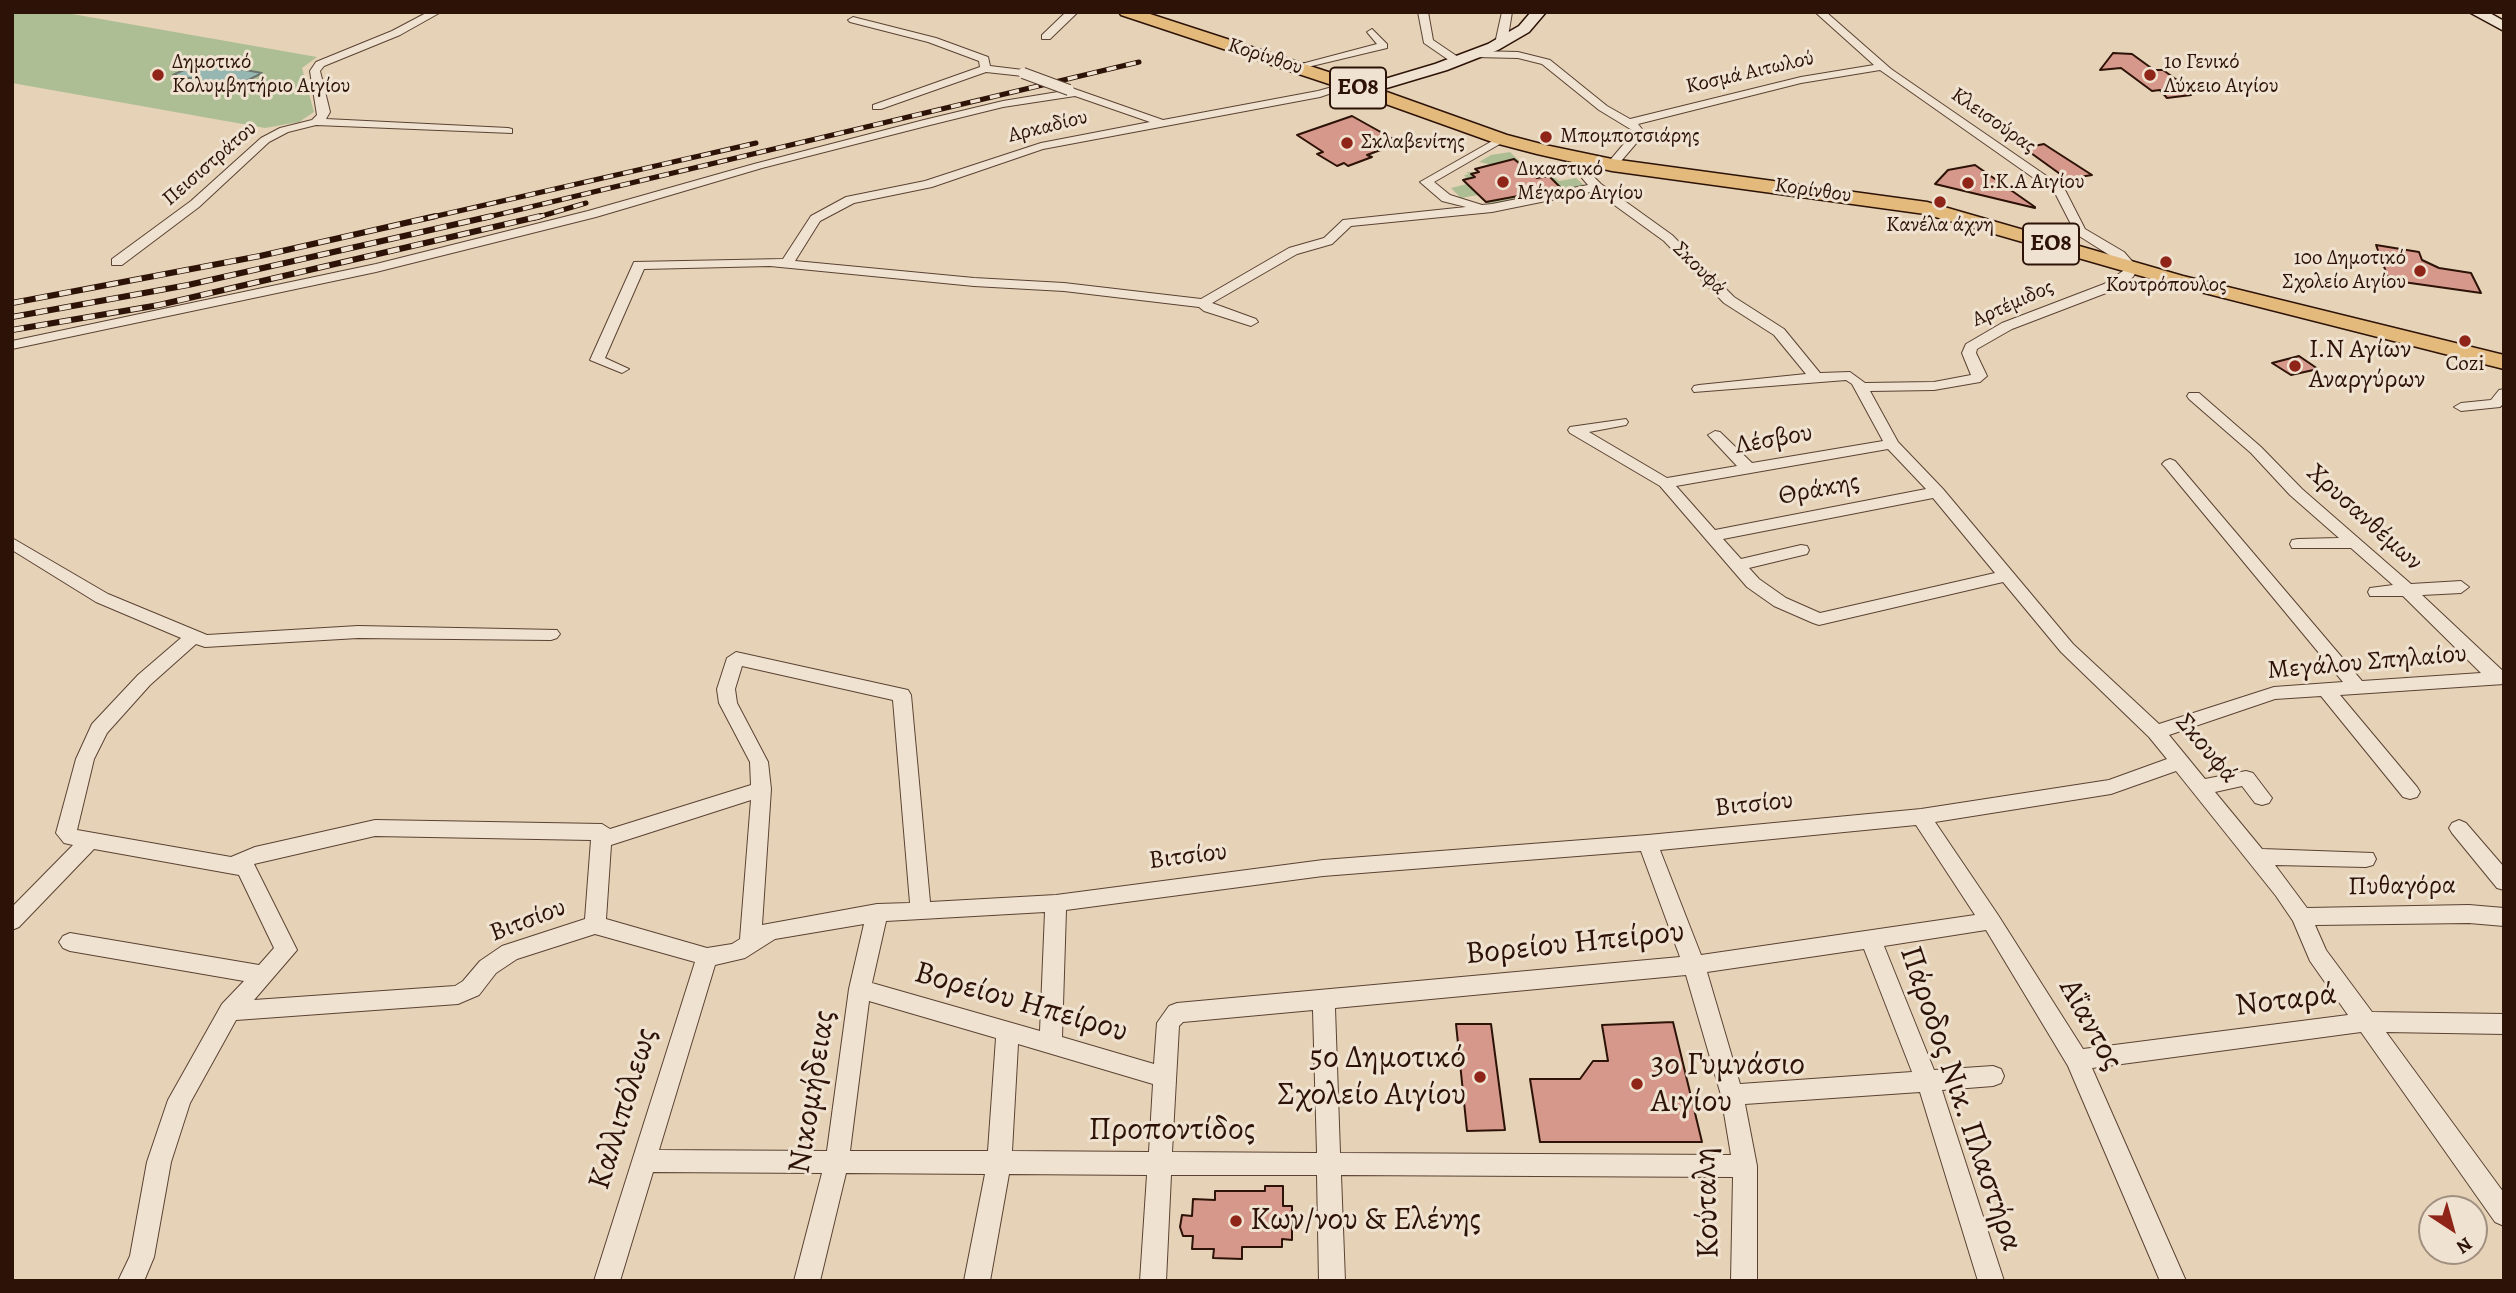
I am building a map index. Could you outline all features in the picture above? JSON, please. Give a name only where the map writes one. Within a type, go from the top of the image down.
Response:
[{"type":"main road","name":"Κορίνθου","points":[[1127,12],[1296,67],[1501,139],[1612,165],[1906,204],[2132,268],[2504,362]]},
{"type":"main road","points":[[1357,88],[1457,61],[1502,43],[1529,25],[1539,12]]},
{"type":"main road","points":[[2476,12],[2504,27]]},
{"type":"street","points":[[316,122],[324,112],[316,68],[436,12]]},
{"type":"street","points":[[1046,37],[1061,20],[1073,12]]},
{"type":"street","points":[[1423,12],[1428,41],[1457,61]]},
{"type":"street","points":[[1502,43],[1507,12]]},
{"type":"street","name":"Κλεισούρας","points":[[1820,12],[1881,67],[2060,191],[2077,227],[2119,255],[2132,268]]},
{"type":"street","points":[[853,20],[932,40],[984,59],[985,68]]},
{"type":"street","points":[[1296,67],[1383,46],[1372,32]]},
{"type":"street","points":[[1475,54],[1518,55],[1546,62],[1603,108],[1637,128],[1639,133],[1612,165]]},
{"type":"street","name":"Κοσμά Αιτωλού","points":[[1629,123],[1801,80],[1881,67]]},
{"type":"street","points":[[877,107],[985,68],[1023,73],[1159,122]]},
{"type":"street","name":"Αρκαδίου","points":[[786,264],[815,219],[850,200],[928,184],[1024,150],[1159,122],[1357,88]]},
{"type":"street","points":[[12,345],[400,262],[592,214],[768,163],[928,122],[1073,91]]},
{"type":"street","name":"Πεισιστράτου","points":[[117,262],[185,211],[265,140],[284,130],[316,122],[508,131]]},
{"type":"street","points":[[1492,208],[1446,198],[1426,183],[1501,139]]},
{"type":"street","points":[[1591,161],[1588,178],[1597,187]]},
{"type":"street","points":[[1203,303],[1293,251],[1328,241],[1347,223],[1492,208],[1597,187]]},
{"type":"street","name":"Σκουφά","points":[[1597,187],[1668,238],[1729,300],[1779,332],[1816,377]]},
{"type":"street","points":[[622,369],[597,360],[639,265],[770,262],[1064,287],[1203,303],[1209,308],[1251,322]]},
{"type":"street","name":"Αρτέμιδος","points":[[1861,387],[1934,386],[1975,379],[1980,376],[1969,353],[1970,347],[2007,326],[2109,287],[2132,268]]},
{"type":"street","points":[[1699,389],[1846,375],[1861,387]]},
{"type":"street","name":"Σκουφά","points":[[1861,387],[1892,444],[1937,492],[2067,648],[2156,732],[2202,787],[2301,917],[2319,955],[2504,1214]]},
{"type":"street","points":[[2461,407],[2495,404],[2504,393]]},
{"type":"street","name":"Χρυσανθέμων","points":[[2194,396],[2256,450],[2296,492],[2408,590],[2501,678]]},
{"type":"street","points":[[1621,422],[1575,430],[1665,483],[1753,583],[1780,602],[1819,619],[2005,576]]},
{"type":"street","points":[[1714,435],[1749,469]]},
{"type":"street","name":"Λέσβου","points":[[1665,483],[1892,444]]},
{"type":"street","points":[[2170,464],[2357,687]]},
{"type":"street","name":"Θράκης","points":[[1711,536],[1937,492]]},
{"type":"street","points":[[12,543],[102,598],[193,636],[216,642],[358,632],[551,634]]},
{"type":"street","points":[[2298,544],[2356,543]]},
{"type":"street","points":[[1737,565],[1801,550]]},
{"type":"street","points":[[2376,592],[2461,587]]},
{"type":"street","points":[[131,1281],[142,1257],[159,1162],[180,1100],[230,1011],[286,950],[246,868],[236,864],[71,837],[66,832],[85,759],[99,729],[144,680],[193,636]]},
{"type":"street","points":[[750,946],[761,789],[759,762],[728,704],[726,689],[736,659],[902,695],[921,912]]},
{"type":"street","name":"Μεγάλου Σπηλαίου","points":[[2156,732],[2274,693],[2501,678]]},
{"type":"street","points":[[2325,689],[2410,792]]},
{"type":"street","name":"Βιτσίου","points":[[230,1011],[458,995],[471,988],[488,967],[510,953],[529,944],[596,925],[707,957],[737,952],[770,931],[877,913],[1056,903],[1323,868],[1648,843],[1920,817],[2111,787],[2179,762]]},
{"type":"street","points":[[2202,787],[2246,778],[2262,797]]},
{"type":"street","points":[[601,840],[761,789]]},
{"type":"street","name":"Αΐαντος","points":[[1920,817],[1992,920],[2077,1060],[2173,1281]]},
{"type":"street","points":[[236,864],[255,855],[375,828],[602,832],[596,925]]},
{"type":"street","points":[[2459,828],[2504,882]]},
{"type":"street","points":[[12,921],[90,840]]},
{"type":"street","name":"Κούταλη","points":[[1648,843],[1694,965],[1732,1095],[1745,1166],[1744,1281]]},
{"type":"street","points":[[2256,857],[2366,859]]},
{"type":"street","points":[[1051,1044],[1056,903]]},
{"type":"street","name":"Νικομήδειας","points":[[807,1281],[837,1163],[860,989],[877,913]]},
{"type":"street","name":"Πυθαγόρα","points":[[2301,917],[2469,914],[2504,917]]},
{"type":"street","name":"Βορείου Ηπείρου","points":[[860,989],[1165,1077],[1168,1023],[1177,1013],[1187,1010],[1694,965],[1992,920]]},
{"type":"street","name":"Πάροδος Νικ. Πλαστήρα","points":[[1870,938],[1928,1082],[1991,1281]]},
{"type":"street","points":[[70,942],[263,975]]},
{"type":"street","name":"Καλλιπόλεως","points":[[607,1281],[707,957]]},
{"type":"street","points":[[1324,999],[1332,1281]]},
{"type":"street","name":"Νοταρά","points":[[2077,1060],[2365,1022],[2504,1024]]},
{"type":"street","points":[[977,1281],[999,1164],[1008,1032]]},
{"type":"street","points":[[1732,1095],[1993,1076]]},
{"type":"street","points":[[1153,1281],[1165,1077]]},
{"type":"street","name":"Προποντίδος","points":[[642,1161],[1745,1166]]},
{"type":"green space","name":"Δημοτικό Κολυμβητήριο Αιγίου","points":[[12,12],[61,12],[317,57],[302,68],[314,112],[299,122],[265,128],[12,83]]},
{"type":"green space","name":"Δικαστικό Μέγαρο Αιγίου","points":[[1510,152],[1537,178],[1539,177],[1536,175],[1549,172],[1559,181],[1576,178],[1585,186],[1533,197],[1530,194],[1520,196],[1522,199],[1490,205],[1478,195],[1461,198],[1451,188],[1467,184],[1463,180],[1466,177],[1464,175],[1469,174],[1466,172],[1478,172],[1475,169],[1493,165],[1479,162],[1491,155]]},
{"type":"water","points":[[201,62],[262,73],[235,87],[173,75]]},
{"type":"building","name":"1o Γενικό Λύκειο Αιγίου","points":[[2113,53],[2132,54],[2154,70],[2163,70],[2191,90],[2187,90],[2191,95],[2167,98],[2160,90],[2152,91],[2121,68],[2100,70]]},
{"type":"building","name":"Σκλαβενίτης","points":[[1352,116],[1395,140],[1377,146],[1383,149],[1367,155],[1372,157],[1348,166],[1344,163],[1337,166],[1317,154],[1323,152],[1297,135]]},
{"type":"building","points":[[2044,144],[2092,175],[2067,179],[2024,148]]},
{"type":"building","name":"Δικαστικό Μέγαρο Αιγίου","points":[[1514,159],[1537,178],[1549,176],[1561,188],[1486,202],[1463,180],[1475,177],[1471,174],[1479,172],[1475,169]]},
{"type":"building","name":"Ι.Κ.Α Αιγίου","points":[[1975,165],[2035,208],[1935,184],[1948,170]]},
{"type":"building","name":"10o Δημοτικό Σχολείο Αιγίου","points":[[2376,245],[2419,252],[2422,260],[2439,268],[2471,273],[2481,293],[2389,280]]},
{"type":"building","name":"Ι.Ν Αγίων Αναργύρων","points":[[2299,356],[2318,369],[2291,375],[2272,363]]},
{"type":"building","name":"3ο Γυμνάσιο Αιγίου","points":[[1673,1022],[1702,1142],[1540,1142],[1530,1079],[1580,1079],[1593,1061],[1608,1061],[1602,1025]]},
{"type":"building","name":"5ο Δημοτικό Σχολείο Αιγίου","points":[[1456,1024],[1491,1024],[1505,1130],[1467,1131]]},
{"type":"building","name":"Κων/νου & Ελένης","points":[[1265,1186],[1283,1186],[1283,1206],[1292,1206],[1292,1240],[1282,1239],[1282,1247],[1242,1247],[1242,1259],[1213,1258],[1214,1249],[1192,1249],[1193,1236],[1183,1236],[1180,1227],[1182,1215],[1192,1216],[1193,1199],[1215,1200],[1215,1191],[1265,1191]]},
{"type":"railway","points":[[484,218],[1139,62]]},
{"type":"railway","points":[[428,218],[756,143]]},
{"type":"railway","points":[[535,218],[586,203]]},
{"type":"railway","points":[[12,303],[260,256],[436,216]]},
{"type":"railway","points":[[12,317],[188,285],[492,216]]},
{"type":"railway","points":[[12,330],[159,305],[541,216]]},
{"type":"place","name":"Δημοτικό Κολυμβητήριο Αιγίου","points":[[158,75]]},
{"type":"place","name":"1o Γενικό Λύκειο Αιγίου","points":[[2150,75]]},
{"type":"place","name":"Μπομποτσιάρης","points":[[1546,137]]},
{"type":"place","name":"Σκλαβενίτης","points":[[1347,143]]},
{"type":"place","name":"Δικαστικό Μέγαρο Αιγίου","points":[[1503,182]]},
{"type":"place","name":"Ι.Κ.Α Αιγίου","points":[[1968,183]]},
{"type":"place","name":"Κανέλα άχνη","points":[[1940,202]]},
{"type":"place","name":"Κουτρόπουλος","points":[[2166,262]]},
{"type":"place","name":"10o Δημοτικό Σχολείο Αιγίου","points":[[2420,271]]},
{"type":"place","name":"Cozi","points":[[2465,341]]},
{"type":"place","name":"Ι.Ν Αγίων Αναργύρων","points":[[2295,366]]},
{"type":"place","name":"5ο Δημοτικό Σχολείο Αιγίου","points":[[1480,1077]]},
{"type":"place","name":"3ο Γυμνάσιο Αιγίου","points":[[1637,1084]]},
{"type":"place","name":"Κων/νου & Ελένης","points":[[1236,1221]]}]
